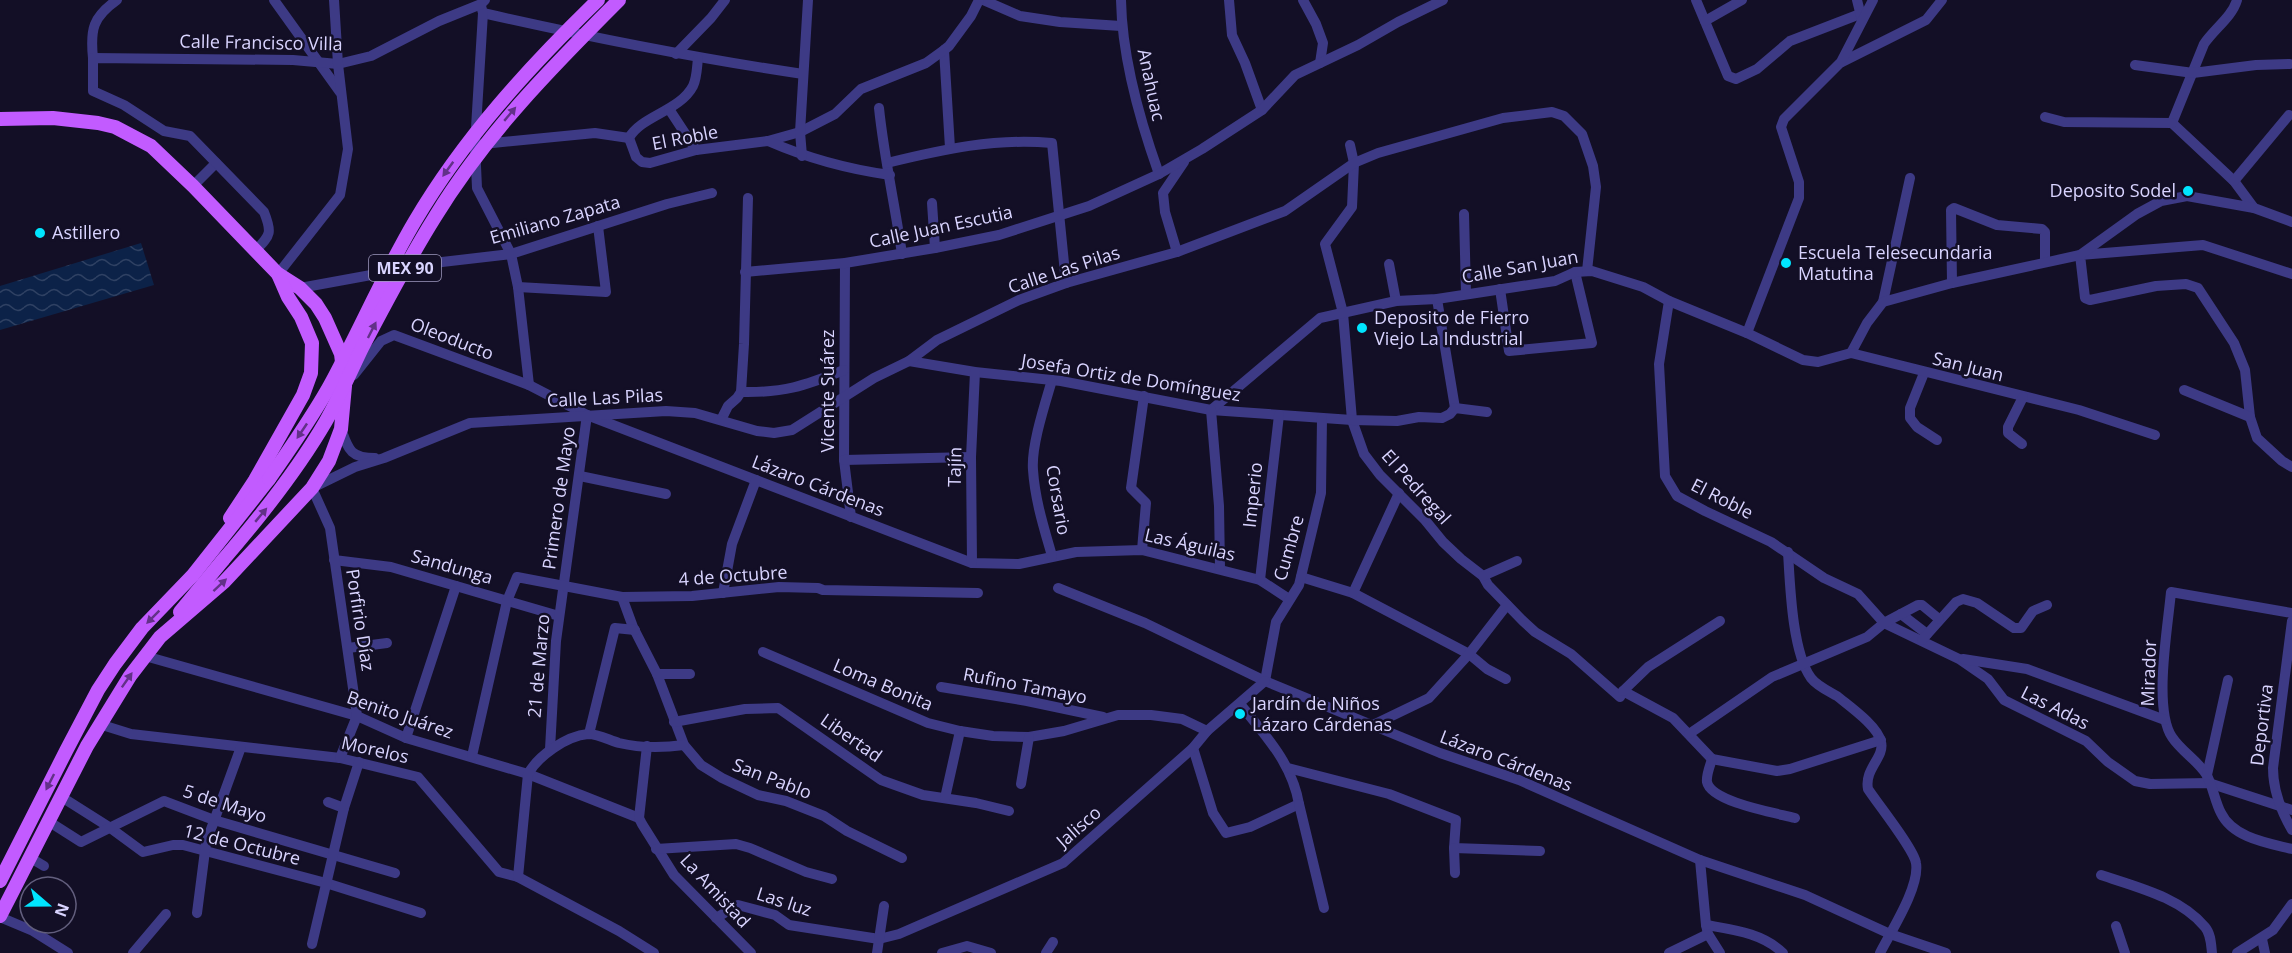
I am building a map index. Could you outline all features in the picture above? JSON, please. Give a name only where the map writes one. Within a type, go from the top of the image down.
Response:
[{"type":"main road","name":"MEX 90","points":[[193,575],[269,479],[305,426],[329,386],[390,264],[441,179],[501,100],[533,64],[598,0]]},
{"type":"main road","name":"MEX 90","points":[[160,637],[267,508],[296,469],[326,420],[387,300],[455,185],[486,143],[543,76],[619,0]]},
{"type":"main road","points":[[0,119],[53,118],[98,123],[134,135],[151,146],[278,274],[300,288],[316,304],[341,354],[344,381],[341,429],[329,461],[312,488],[224,582],[160,637],[145,656],[99,724],[28,857],[0,917]]},
{"type":"main road","points":[[0,881],[99,690],[142,628],[193,575],[255,480],[309,382],[313,363],[312,343],[278,274]]},
{"type":"main road","points":[[99,690],[114,700]]},
{"type":"street","points":[[117,0],[105,8],[95,23],[90,39],[93,58],[93,91],[124,105],[164,131],[190,136],[264,212],[270,226],[267,238],[256,250]]},
{"type":"street","points":[[274,0],[341,93]]},
{"type":"street","points":[[278,274],[340,195],[348,148],[338,64],[334,0]]},
{"type":"street","points":[[676,54],[725,0]]},
{"type":"street","points":[[802,156],[800,132],[808,0]]},
{"type":"street","points":[[981,0],[1020,16],[1060,22],[1121,26]]},
{"type":"street","name":"El Roble","points":[[698,58],[693,86],[669,109],[633,131],[628,138],[636,157],[642,162],[650,163],[696,150],[768,141],[800,132],[835,114],[861,89],[926,63],[950,46],[981,0]]},
{"type":"street","name":"Anahuac","points":[[1121,0],[1121,26],[1142,125],[1159,174]]},
{"type":"street","points":[[1229,0],[1232,35],[1262,110]]},
{"type":"street","points":[[1303,0],[1323,43],[1320,63]]},
{"type":"street","points":[[1696,0],[1728,76],[1736,79],[1757,69],[1778,48],[1790,41],[1861,18]]},
{"type":"street","points":[[1704,21],[1742,0]]},
{"type":"street","points":[[1857,0],[1861,18]]},
{"type":"street","points":[[1841,62],[1861,18],[1873,0]]},
{"type":"street","points":[[1748,333],[1799,198],[1799,182],[1782,136],[1781,128],[1784,118],[1841,62],[1926,20],[1942,0]]},
{"type":"street","points":[[2172,123],[2204,44],[2211,33],[2229,15],[2238,0]]},
{"type":"street","name":"Calle Juan Escutia","points":[[745,272],[845,263],[999,236],[1089,206],[1186,159],[1262,110],[1295,75],[1358,45],[1439,1]]},
{"type":"street","points":[[529,385],[518,287],[511,254],[477,188],[475,144],[482,4],[676,54],[803,74]]},
{"type":"street","name":"Calle Francisco Villa","points":[[93,58],[338,64],[370,56],[440,21],[482,4]]},
{"type":"street","points":[[944,50],[950,148]]},
{"type":"street","points":[[2135,65],[2193,73],[2256,65],[2290,64]]},
{"type":"street","points":[[879,108],[882,141],[890,175],[902,254]]},
{"type":"street","points":[[669,109],[696,150]]},
{"type":"street","name":"Calle Las Pilas","points":[[312,488],[356,467],[470,423],[666,411],[695,413],[757,431],[774,433],[792,430],[874,378],[909,361],[937,340],[1018,300],[1066,283],[1177,252],[1285,212],[1354,163],[1378,153],[1503,118],[1552,111],[1564,116],[1582,134],[1593,165],[1596,187],[1581,271]]},
{"type":"street","points":[[2234,181],[2289,115]]},
{"type":"street","points":[[2046,117],[2064,122],[2172,123],[2234,181],[2254,208]]},
{"type":"street","points":[[151,146],[164,131]]},
{"type":"street","points":[[475,144],[595,133],[628,138]]},
{"type":"street","points":[[887,163],[950,148],[1005,140],[1052,143],[1066,283]]},
{"type":"street","points":[[768,141],[802,156],[859,171],[890,175]]},
{"type":"street","name":"El Pedregal","points":[[1350,145],[1354,163],[1352,207],[1325,244],[1343,313],[1352,420],[1364,454],[1380,475],[1443,542],[1483,576],[1535,632],[1571,654],[1620,697],[1623,691],[1673,718],[1712,759]]},
{"type":"street","points":[[1177,252],[1165,212],[1163,193],[1186,159]]},
{"type":"street","points":[[193,186],[216,163]]},
{"type":"street","points":[[1851,353],[1867,323],[1882,302],[1910,178]]},
{"type":"street","name":"Emiliano Zapata","points":[[300,288],[442,262],[511,254],[712,193]]},
{"type":"street","points":[[2080,255],[2137,214],[2161,201],[2187,196],[2254,208],[2292,222]]},
{"type":"street","points":[[721,420],[728,406],[741,392],[748,198]]},
{"type":"street","points":[[932,203],[935,248]]},
{"type":"street","points":[[1952,283],[1951,210],[1954,208],[1997,225],[2042,229],[2045,232],[2046,262]]},
{"type":"street","points":[[1464,214],[1466,293]]},
{"type":"street","points":[[518,287],[606,292],[598,226]]},
{"type":"street","points":[[1882,302],[1952,283],[2080,255],[2203,245],[2292,274]]},
{"type":"street","points":[[2080,255],[2085,298],[2090,300],[2156,285],[2186,284],[2198,288],[2234,343],[2245,370],[2250,417],[2257,438],[2292,467]]},
{"type":"street","name":"Vicente Suárez","points":[[845,263],[844,460],[852,517]]},
{"type":"street","points":[[1389,264],[1396,301]]},
{"type":"street","points":[[1500,289],[1509,351],[1593,343],[1581,271]]},
{"type":"street","name":"Calle San Juan","points":[[1211,410],[1320,318],[1396,301],[1437,299],[1555,281],[1581,271],[1592,271],[1643,287],[1669,301],[1748,333],[1803,360],[1818,362],[1851,353]]},
{"type":"street","points":[[1437,299],[1455,408]]},
{"type":"street","name":"El Roble","points":[[1669,301],[1659,364],[1665,476],[1677,496],[1788,552],[1824,578],[1858,594],[1884,623]]},
{"type":"street","name":"Oleoducto","points":[[326,402],[381,341],[394,335],[529,385],[587,415]]},
{"type":"street","name":"San Juan","points":[[1851,353],[2079,410],[2155,435]]},
{"type":"street","name":"Josefa Ortiz de Domínguez","points":[[909,361],[975,372],[1052,380],[1211,410],[1397,421],[1419,417],[1442,418],[1455,408],[1487,412]]},
{"type":"street","points":[[741,392],[794,389],[844,370]]},
{"type":"street","name":"Tajín","points":[[972,563],[971,457],[975,372]]},
{"type":"street","points":[[1924,372],[1910,408],[1910,418],[1917,427],[1937,440]]},
{"type":"street","name":"Corsario","points":[[1046,557],[1032,468],[1052,380]]},
{"type":"street","points":[[2184,390],[2250,417]]},
{"type":"street","points":[[303,394],[317,396],[326,402],[341,429],[346,446],[358,456],[384,458]]},
{"type":"street","points":[[1142,550],[1146,503],[1131,488],[1144,396]]},
{"type":"street","points":[[2022,444],[2008,433],[2008,427],[2023,397]]},
{"type":"street","points":[[1211,410],[1219,496],[1220,568]]},
{"type":"street","name":"Lázaro Cárdenas","points":[[587,415],[972,563],[1018,564],[1046,557]]},
{"type":"street","name":"Primero de Mayo","points":[[563,586],[587,415]]},
{"type":"street","name":"Imperio","points":[[1260,580],[1279,415]]},
{"type":"street","name":"Cumbre","points":[[1265,681],[1276,622],[1299,585],[1321,493],[1322,418]]},
{"type":"street","points":[[844,460],[971,457]]},
{"type":"street","points":[[580,476],[666,494]]},
{"type":"street","points":[[723,593],[732,544],[756,480]]},
{"type":"street","name":"Porfirio Díaz","points":[[312,488],[330,528],[357,716],[340,758]]},
{"type":"street","points":[[1353,593],[1399,493]]},
{"type":"street","name":"Las Águilas","points":[[1046,557],[1076,552],[1142,550],[1260,580],[1289,599]]},
{"type":"street","points":[[1788,552],[1791,598],[1803,664],[1814,682],[1859,714],[1877,732],[1882,749],[1868,773],[1866,781],[1868,789],[1905,842],[1916,863],[1913,885],[1906,906],[1880,953]]},
{"type":"street","name":"Sandunga","points":[[334,560],[392,567],[559,616]]},
{"type":"street","points":[[1483,576],[1517,561]]},
{"type":"street","name":"4 de Octubre","points":[[507,601],[517,577],[622,597],[692,596],[779,587],[978,593]]},
{"type":"street","points":[[1301,577],[1353,593],[1469,654],[1487,669],[1506,679]]},
{"type":"street","points":[[406,738],[456,586]]},
{"type":"street","name":"21 de Marzo","points":[[550,749],[563,586]]},
{"type":"street","name":"Lázaro Cárdenas","points":[[1058,588],[1145,623],[1265,681],[1440,753],[1519,780],[1700,860],[1804,895],[1890,933],[1946,953]]},
{"type":"street","name":"Mirador","points":[[2292,613],[2171,592],[2163,667],[2165,720],[2170,736],[2208,779],[2222,815],[2237,831],[2292,849]]},
{"type":"street","name":"San Pablo","points":[[622,597],[635,630],[657,674],[684,745],[702,765],[722,778],[758,795],[786,801],[824,816],[847,831],[902,858]]},
{"type":"street","points":[[1901,614],[1925,637],[1939,619],[1956,602],[1963,599],[1970,600],[2014,628],[2021,628],[2033,611],[2047,605]]},
{"type":"street","points":[[472,756],[507,601]]},
{"type":"street","points":[[1373,725],[1429,698],[1469,654],[1508,605]]},
{"type":"street","points":[[1689,734],[1740,701],[1761,684],[1867,637],[1884,623],[1918,605],[1922,605],[1939,619]]},
{"type":"street","points":[[1623,691],[1648,667],[1720,621]]},
{"type":"street","name":"Deportiva","points":[[2291,826],[2287,809],[2273,784],[2273,768],[2292,621]]},
{"type":"street","name":"Las Adas","points":[[1884,623],[1899,632],[1925,637],[1988,679],[2004,700],[2086,741],[2108,762],[2136,781],[2150,784],[2208,779],[2287,809]]},
{"type":"street","points":[[589,734],[615,628],[635,630]]},
{"type":"street","points":[[348,648],[387,643]]},
{"type":"street","name":"Loma Bonita","points":[[763,652],[928,723],[960,731],[993,736],[1029,737],[1064,731],[1104,718]]},
{"type":"street","name":"Benito Juárez","points":[[145,656],[357,716],[406,738],[528,774],[639,818]]},
{"type":"street","points":[[1959,659],[2027,669],[2165,720]]},
{"type":"street","points":[[657,674],[690,674]]},
{"type":"street","points":[[2208,779],[2228,680]]},
{"type":"street","name":"Jalisco","points":[[879,939],[927,923],[1063,863],[1265,681]]},
{"type":"street","name":"Rufino Tamayo","points":[[941,687],[1027,701],[1104,718]]},
{"type":"street","points":[[1240,704],[1288,768],[1296,789],[1324,908]]},
{"type":"street","name":"Libertad","points":[[674,722],[745,709],[778,708],[881,780],[923,795],[976,803],[1009,812]]},
{"type":"street","points":[[1104,718],[1118,715],[1164,716],[1182,719],[1207,731]]},
{"type":"street","name":"Morelos","points":[[99,724],[131,734],[340,758],[418,777],[499,872],[518,878],[619,931],[654,953]]},
{"type":"street","points":[[945,798],[960,731]]},
{"type":"street","points":[[518,878],[528,774],[534,764],[550,749],[589,734],[620,743],[647,746],[684,745]]},
{"type":"street","points":[[1021,784],[1029,737]]},
{"type":"street","points":[[1795,818],[1729,801],[1711,790],[1707,780],[1712,759],[1776,771],[1790,770],[1881,740]]},
{"type":"street","points":[[639,818],[647,746]]},
{"type":"street","points":[[197,913],[205,849],[241,747]]},
{"type":"street","points":[[1193,748],[1213,813],[1226,833],[1250,826],[1299,804]]},
{"type":"street","points":[[312,944],[344,808],[359,762]]},
{"type":"street","points":[[1288,768],[1389,794],[1456,820],[1455,873]]},
{"type":"street","name":"12 de Octubre","points":[[60,796],[143,852],[183,844],[326,883],[421,913]]},
{"type":"street","name":"5 de Mayo","points":[[48,821],[81,842],[164,801],[214,820],[395,873]]},
{"type":"street","points":[[328,802],[344,808]]},
{"type":"street","name":"La Amistad","points":[[639,818],[674,876],[751,953]]},
{"type":"street","points":[[656,849],[736,844],[806,872],[832,879]]},
{"type":"street","points":[[1454,848],[1540,851]]},
{"type":"street","points":[[28,857],[44,866]]},
{"type":"street","points":[[1700,860],[1707,930],[1720,953]]},
{"type":"street","points":[[2101,875],[2157,895],[2190,914],[2206,927],[2211,937],[2212,953]]},
{"type":"street","points":[[2237,953],[2273,930],[2292,904]]},
{"type":"street","name":"Las luz","points":[[716,918],[738,905],[775,915],[789,925],[879,939]]},
{"type":"street","points":[[877,953],[884,906]]},
{"type":"street","points":[[133,953],[166,914]]},
{"type":"street","points":[[0,917],[33,931],[68,953]]},
{"type":"street","points":[[2116,926],[2125,953]]},
{"type":"street","points":[[1669,953],[1707,930],[1754,934],[1775,945],[1783,953]]},
{"type":"street","points":[[2262,939],[2265,953]]},
{"type":"street","points":[[1046,953],[1053,942]]},
{"type":"street","points":[[942,953],[967,946],[991,953]]},
{"type":"water","name":"Astillero","points":[[141,243],[154,285],[0,330],[0,286]]},
{"type":"place","name":"Deposito Sodel","points":[[2188,191]]},
{"type":"place","name":"Astillero","points":[[40,233]]},
{"type":"place","name":"Escuela Telesecundaria Matutina","points":[[1786,263]]},
{"type":"place","name":"Deposito de Fierro Viejo La Industrial","points":[[1362,328]]},
{"type":"place","name":"Jardín de Niños Lázaro Cárdenas","points":[[1240,714]]}]
